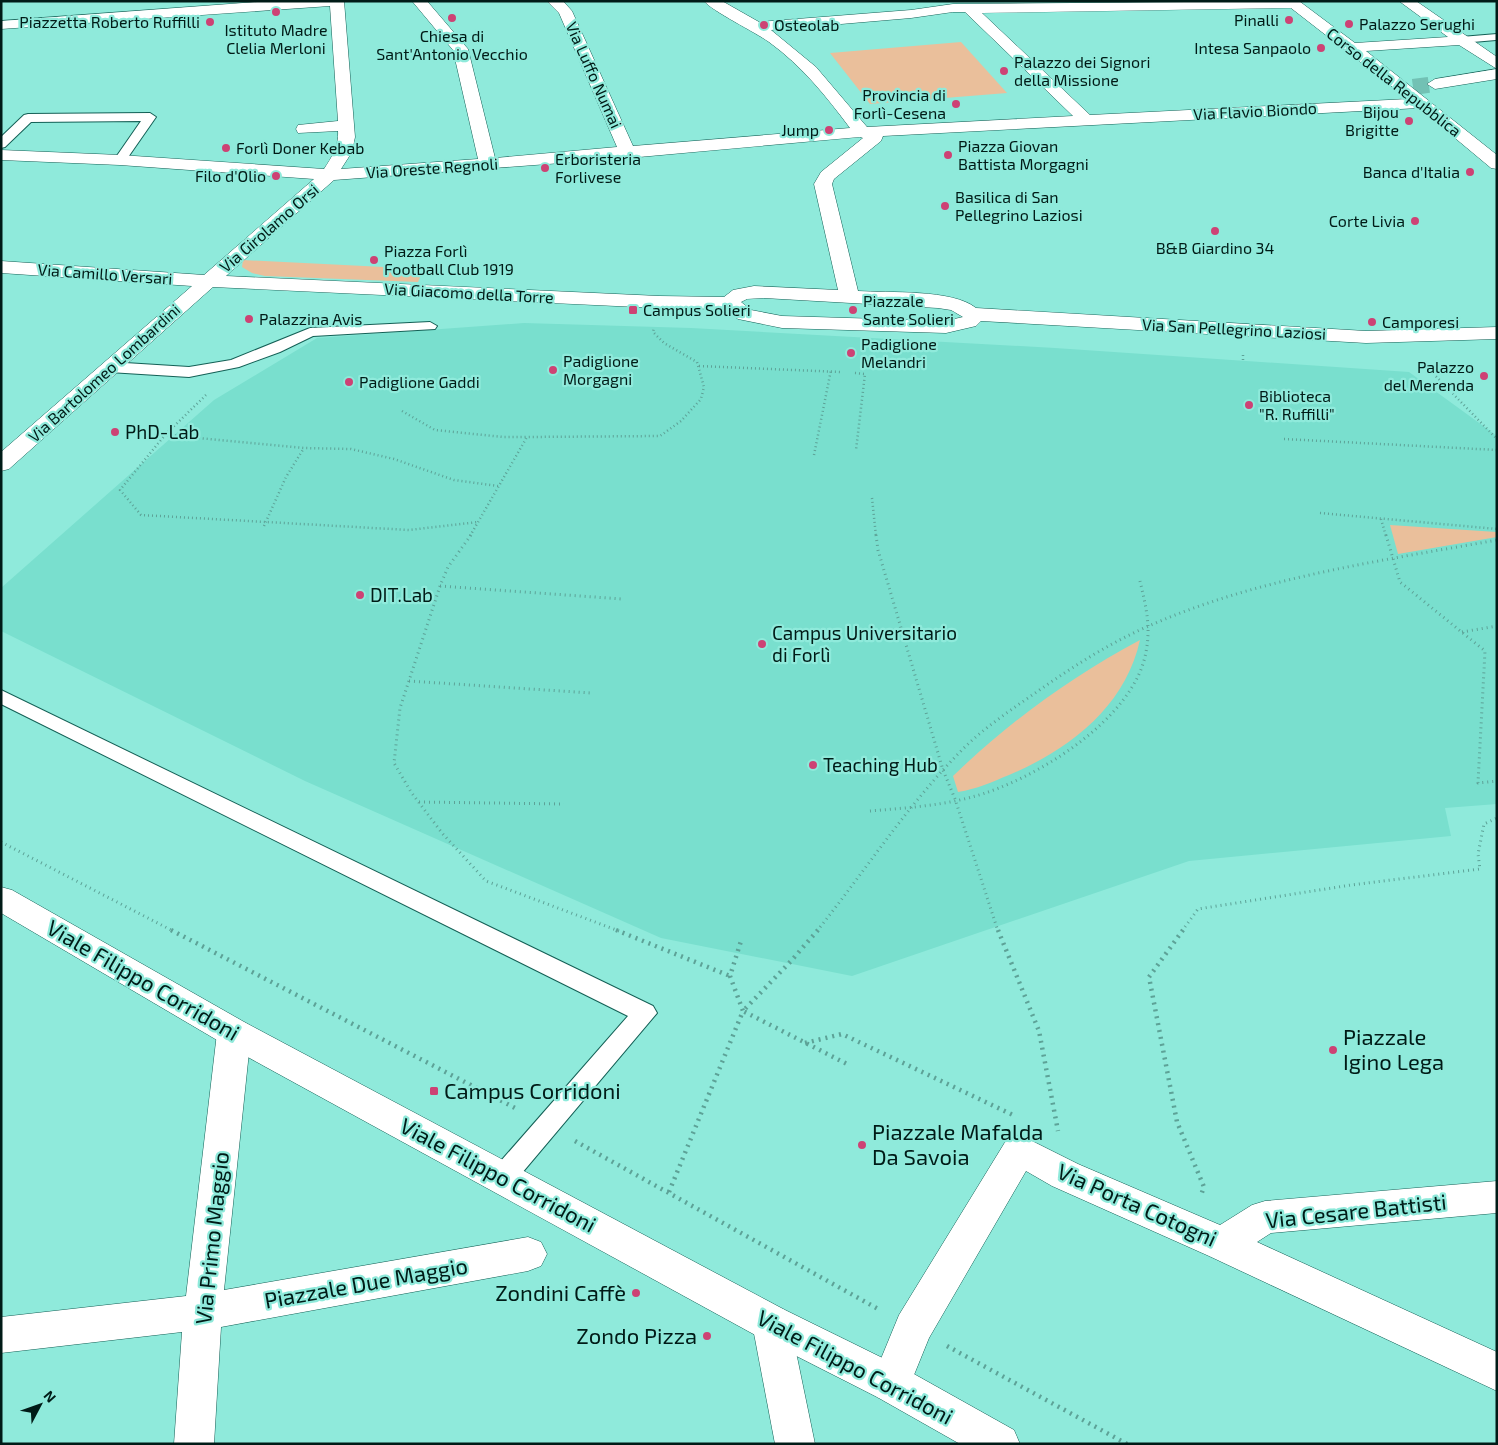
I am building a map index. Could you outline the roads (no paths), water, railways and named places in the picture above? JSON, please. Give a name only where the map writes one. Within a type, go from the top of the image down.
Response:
[{"type":"street","points":[[1,25],[170,8],[335,1]]},
{"type":"street","name":"Via Girolamo Orsi","points":[[208,281],[329,175],[344,152],[347,137],[335,1]]},
{"type":"street","points":[[419,1],[460,48],[488,164]]},
{"type":"street","name":"Via Luffo Numai","points":[[554,1],[565,11],[628,153]]},
{"type":"street","points":[[711,1],[757,27],[792,52],[823,83],[862,132],[875,137],[827,176],[823,184],[849,297]]},
{"type":"street","points":[[1406,1],[1497,64]]},
{"type":"street","points":[[757,27],[911,14],[955,6],[1292,3]]},
{"type":"street","name":"Corso della Repubblica","points":[[1292,3],[1408,87],[1423,103],[1497,164]]},
{"type":"street","points":[[955,6],[1086,120]]},
{"type":"street","points":[[1352,48],[1461,40]]},
{"type":"street","points":[[1435,84],[1497,74]]},
{"type":"street","name":"Via Flavio Biondo","points":[[1086,120],[1423,103]]},
{"type":"street","points":[[862,132],[1086,120]]},
{"type":"street","points":[[304,129],[345,125]]},
{"type":"street","name":"Via Oreste Regnoli","points":[[1,155],[120,160],[329,175],[628,153],[862,132]]},
{"type":"street","name":"Via Camillo Versari","points":[[1,267],[208,281]]},
{"type":"street","name":"Via Giacomo della Torre","points":[[208,281],[659,302],[730,303]]},
{"type":"street","name":"Via Bartolomeo Lombardini","points":[[1,464],[208,281]]},
{"type":"street","points":[[764,292],[938,302],[964,309],[972,314],[974,318],[969,322],[946,327],[845,325],[762,319],[745,315],[730,303],[732,298],[743,293],[764,292]]},
{"type":"street","name":"Via San Pellegrino Laziosi","points":[[972,314],[1366,337],[1497,334]]},
{"type":"street","name":"Viale Filippo Corridoni","points":[[1,898],[234,1033],[771,1323],[891,1384],[1000,1444]]},
{"type":"street","name":"Via Primo Maggio","points":[[194,1444],[203,1312],[234,1033]]},
{"type":"street","name":"Via Porta Cotogni","points":[[891,1384],[913,1328],[1020,1150],[1066,1175],[1222,1244],[1497,1372]]},
{"type":"street","name":"Via Cesare Battisti","points":[[1222,1244],[1264,1217],[1497,1197]]},
{"type":"street","name":"Piazzale Due Maggio","points":[[1,1335],[203,1312],[528,1254]]},
{"type":"street","points":[[771,1323],[795,1444]]},
{"type":"lane","points":[[1461,40],[1496,37]]},
{"type":"lane","points":[[1,144],[28,118],[150,117],[120,160]]},
{"type":"lane","points":[[110,367],[189,372],[234,364],[275,349],[310,332],[430,326]]},
{"type":"lane","points":[[1,696],[645,1013],[502,1178]]},
{"type":"tunnel","points":[[1413,87],[1435,84]]},
{"type":"place","name":"Istituto Madre Clelia Merloni","points":[[276,12]]},
{"type":"place","name":"Chiesa di Sant'Antonio Vecchio","points":[[452,18]]},
{"type":"place","name":"Pinalli","points":[[1289,20]]},
{"type":"place","name":"Piazzetta Roberto Ruffilli","points":[[210,22]]},
{"type":"place","name":"Palazzo Serughi","points":[[1349,24]]},
{"type":"place","name":"Osteolab","points":[[764,25]]},
{"type":"place","name":"Intesa Sanpaolo","points":[[1321,48]]},
{"type":"place","name":"Palazzo dei Signori della Missione","points":[[1004,71]]},
{"type":"place","name":"Provincia di Forlì-Cesena","points":[[956,104]]},
{"type":"place","name":"Bijou Brigitte","points":[[1409,121]]},
{"type":"place","name":"Jump","points":[[829,130]]},
{"type":"place","name":"Forlì Doner Kebab","points":[[226,148]]},
{"type":"place","name":"Piazza Giovan Battista Morgagni","points":[[948,155]]},
{"type":"place","name":"Erboristeria Forlivese","points":[[545,168]]},
{"type":"place","name":"Banca d'Italia","points":[[1470,172]]},
{"type":"place","name":"Filo d'Olio","points":[[276,176]]},
{"type":"place","name":"Basilica di San Pellegrino Laziosi","points":[[945,206]]},
{"type":"place","name":"Corte Livia","points":[[1415,221]]},
{"type":"place","name":"B&B Giardino 34","points":[[1215,231]]},
{"type":"place","name":"Piazza Forlì Football Club 1919","points":[[374,260]]},
{"type":"place","name":"Campus Solieri","points":[[633,310]]},
{"type":"place","name":"Piazzale Sante Solieri","points":[[853,310]]},
{"type":"place","name":"Palazzina Avis","points":[[249,319]]},
{"type":"place","name":"Camporesi","points":[[1372,322]]},
{"type":"place","name":"Padiglione Melandri","points":[[851,353]]},
{"type":"place","name":"Padiglione Morgagni","points":[[553,370]]},
{"type":"place","name":"Palazzo del Merenda","points":[[1484,376]]},
{"type":"place","name":"Padiglione Gaddi","points":[[349,382]]},
{"type":"place","name":"Biblioteca \"R. Ruffilli\"","points":[[1249,405]]},
{"type":"place","name":"PhD-Lab","points":[[115,432]]},
{"type":"place","name":"DIT.Lab","points":[[360,595]]},
{"type":"place","name":"Campus Universitario di Forlì","points":[[762,644]]},
{"type":"place","name":"Teaching Hub","points":[[813,765]]},
{"type":"place","name":"Piazzale Igino Lega","points":[[1333,1050]]},
{"type":"place","name":"Campus Corridoni","points":[[434,1091]]},
{"type":"place","name":"Piazzale Mafalda Da Savoia","points":[[862,1145]]},
{"type":"place","name":"Zondini Caffè","points":[[636,1293]]},
{"type":"place","name":"Zondo Pizza","points":[[707,1336]]}]
